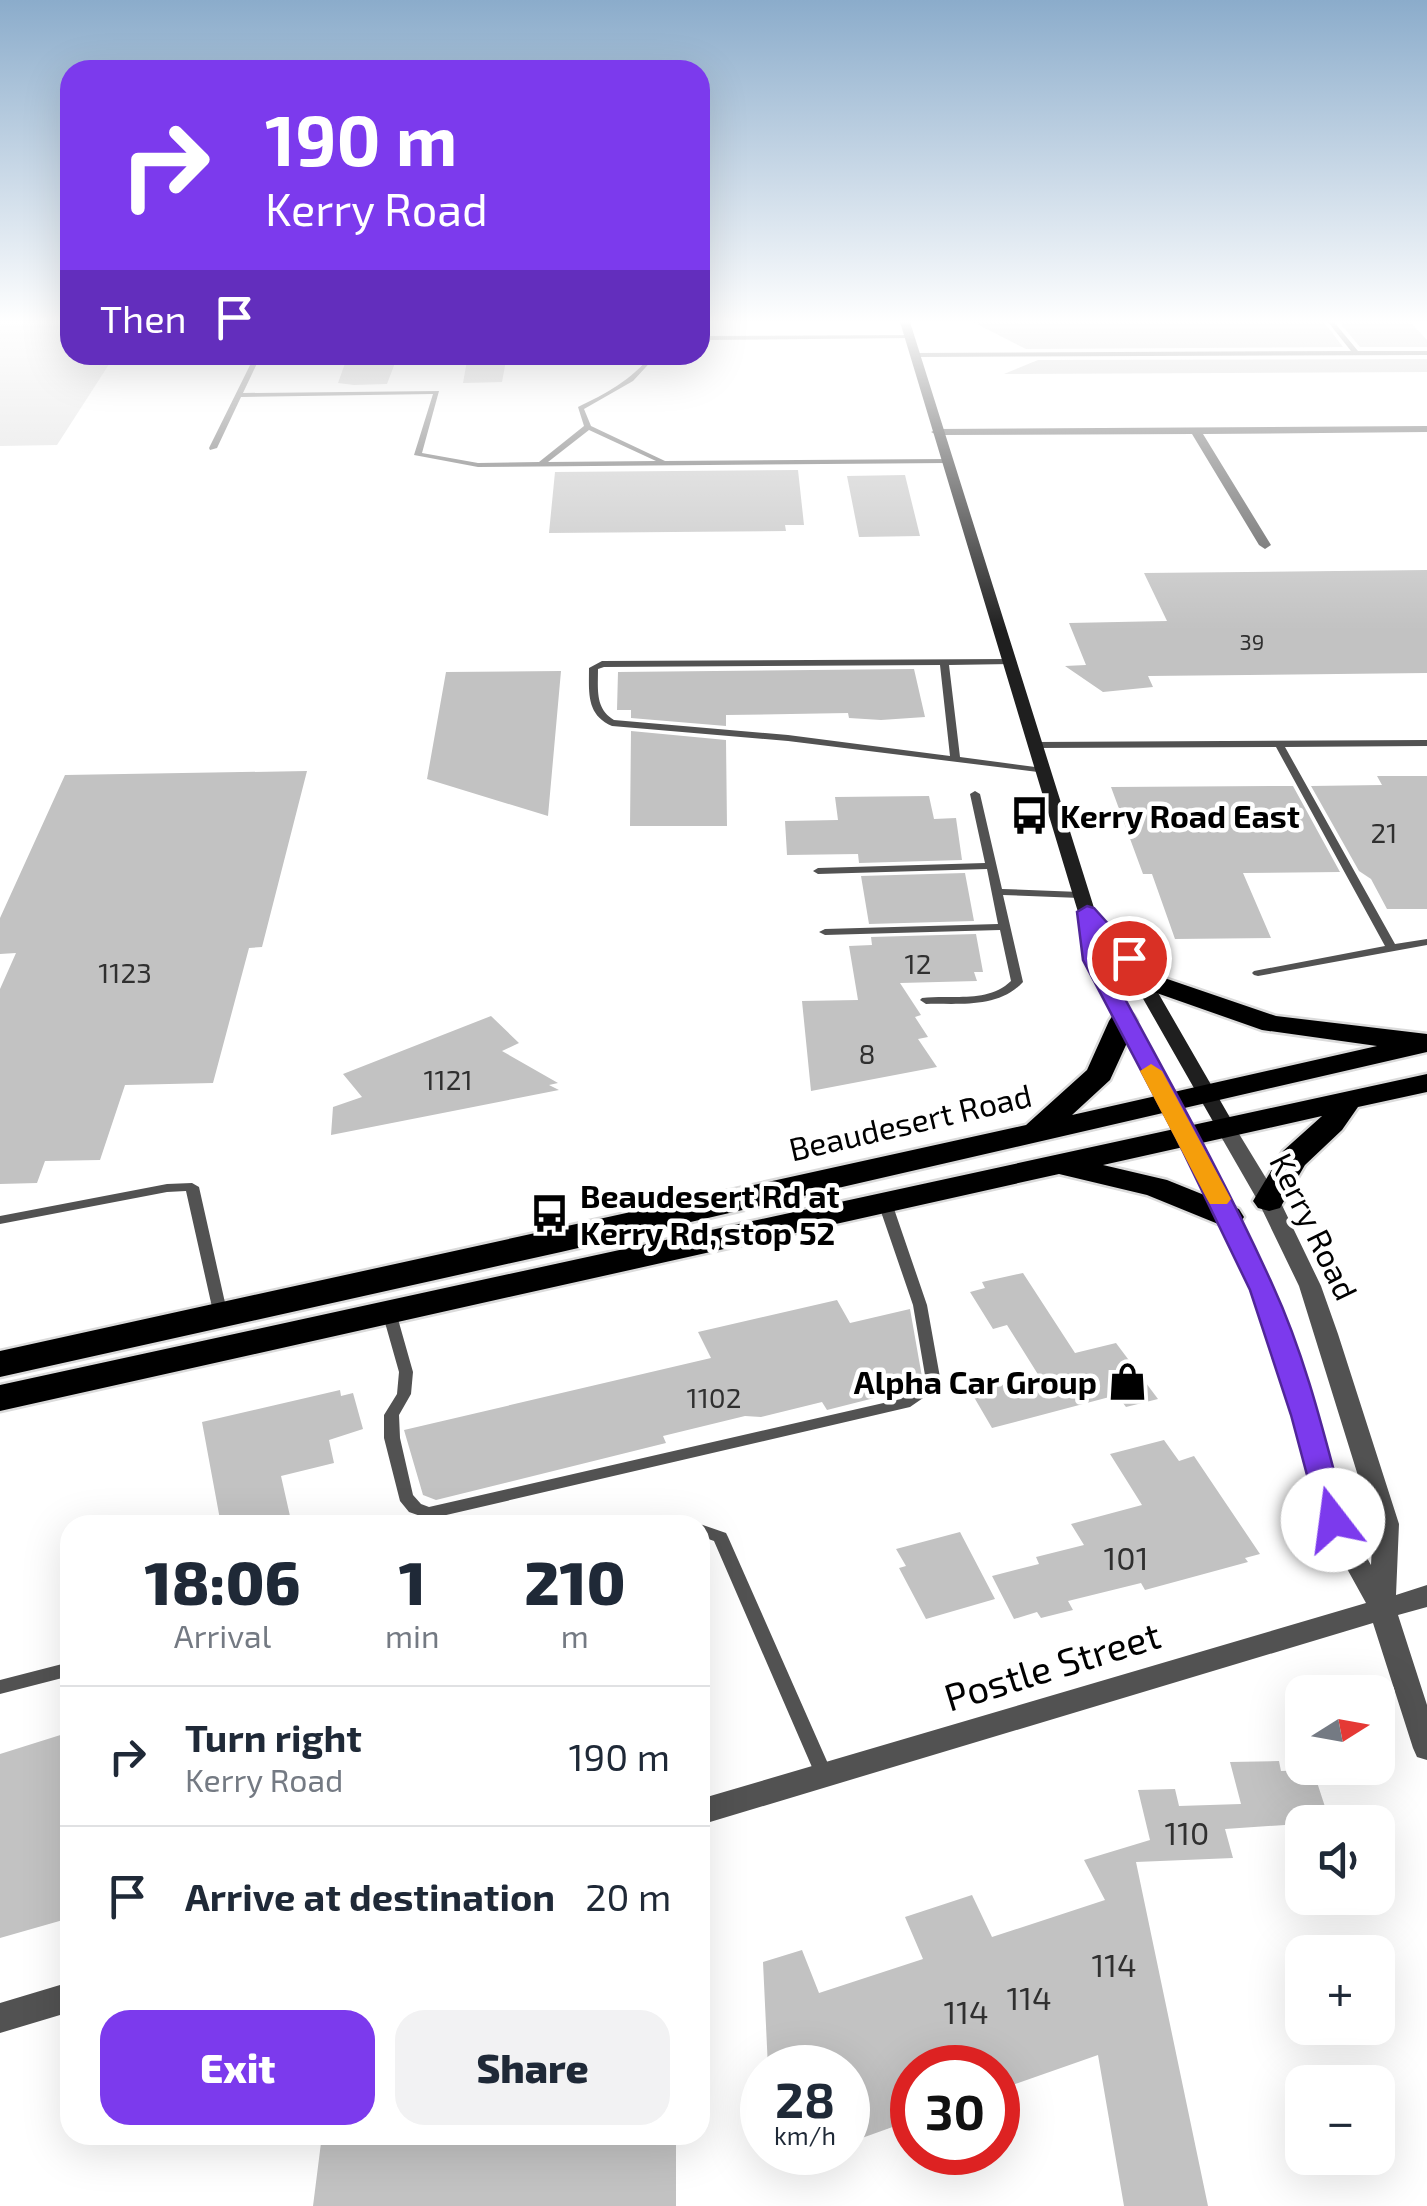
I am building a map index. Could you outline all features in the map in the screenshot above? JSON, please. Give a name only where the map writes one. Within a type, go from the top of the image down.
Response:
[{"type":"highway","points":[[1141,978],[1272,1024],[1427,1043]]},
{"type":"highway","points":[[1037,1130],[1100,1074],[1123,1021]]},
{"type":"highway","name":"Beaudesert Road","points":[[0,1364],[1427,1043]]},
{"type":"highway","points":[[0,1398],[1427,1083]]},
{"type":"highway","points":[[1269,1201],[1284,1172],[1317,1136],[1335,1125],[1347,1100]]},
{"type":"highway","points":[[1059,1165],[1156,1186],[1228,1217]]},
{"type":"street","name":"Kerry Road","points":[[936,425],[1083,903],[1093,960],[1228,1217],[1280,1336],[1333,1520],[1382,1608],[1427,1748]]},
{"type":"street","points":[[938,432],[1427,429]]},
{"type":"street","points":[[1196,430],[1265,544]]},
{"type":"street","name":"Kerry Road","points":[[1083,903],[1141,978],[1269,1201],[1310,1286],[1386,1524],[1382,1608]]},
{"type":"street","name":"Postle Street","points":[[710,1809],[1427,1596]]},
{"type":"street","points":[[0,2018],[60,2000]]},
{"type":"lane","points":[[213,448],[224,425]]},
{"type":"lane","points":[[427,425],[418,455],[478,465],[947,461]]},
{"type":"lane","points":[[540,465],[588,427],[667,464]]},
{"type":"lane","points":[[944,662],[955,758]]},
{"type":"lane","points":[[1009,662],[602,664],[594,668],[595,710],[599,718],[612,723],[788,738],[1044,771]]},
{"type":"lane","points":[[1035,744],[1427,743]]},
{"type":"lane","points":[[1279,744],[1392,949]]},
{"type":"lane","points":[[926,1000],[996,997],[1010,992],[1017,982],[975,794]]},
{"type":"lane","points":[[818,871],[992,866]]},
{"type":"lane","points":[[999,892],[1083,903]]},
{"type":"lane","points":[[825,932],[1006,927]]},
{"type":"lane","points":[[1258,973],[1427,942]]},
{"type":"lane","points":[[0,1220],[192,1187],[221,1316]]},
{"type":"lane","points":[[389,1312],[406,1372],[404,1394],[391,1415],[392,1438],[406,1497],[415,1508],[429,1513],[906,1403],[924,1393],[934,1383],[920,1305],[885,1203]]},
{"type":"lane","points":[[710,1534],[720,1537],[824,1774]]},
{"type":"lane","points":[[0,1687],[60,1672]]},
{"type":"shaded area","points":[[0,425],[70,425],[57,445],[0,446]]},
{"type":"building","points":[[798,470],[804,525],[785,525],[786,531],[549,533],[555,472]]},
{"type":"building","points":[[905,475],[920,536],[859,537],[847,476]]},
{"type":"building","points":[[1427,570],[1427,673],[1148,676],[1153,687],[1103,692],[1065,666],[1086,665],[1069,623],[1167,621],[1144,573]]},
{"type":"building","points":[[914,669],[925,717],[881,720],[849,718],[848,713],[726,715],[726,726],[631,718],[631,710],[617,710],[618,672]]},
{"type":"building","points":[[561,671],[548,816],[427,779],[446,672]]},
{"type":"building","points":[[631,731],[726,740],[727,826],[630,826]]},
{"type":"building","points":[[307,771],[262,947],[249,948],[213,1083],[125,1085],[100,1160],[45,1161],[37,1183],[0,1184],[0,989],[16,953],[0,954],[0,918],[65,775]]},
{"type":"building","points":[[1377,776],[1427,776],[1427,909],[1387,909],[1371,879],[1359,871],[1311,786],[1382,785]]},
{"type":"building","points":[[1293,786],[1340,872],[1243,873],[1271,938],[1175,939],[1152,874],[1143,874],[1111,787]]},
{"type":"building","points":[[929,796],[934,819],[956,818],[962,860],[859,863],[858,854],[787,855],[785,821],[838,820],[835,797]]},
{"type":"building","points":[[965,873],[974,921],[869,924],[861,876]]},
{"type":"building","points":[[976,934],[983,972],[974,972],[977,981],[900,983],[921,1015],[915,1017],[928,1037],[918,1039],[937,1067],[811,1091],[802,1001],[858,1000],[849,946],[872,945],[871,937]]},
{"type":"building","points":[[491,1016],[519,1043],[502,1051],[558,1083],[549,1085],[559,1090],[331,1135],[333,1107],[362,1097],[343,1074]]},
{"type":"building","points":[[1023,1273],[1075,1353],[1116,1343],[1158,1399],[1126,1407],[1117,1395],[992,1428],[971,1392],[1039,1376],[1007,1325],[993,1329],[970,1292],[985,1288],[982,1282]]},
{"type":"building","points":[[837,1300],[850,1323],[910,1309],[922,1377],[897,1383],[902,1391],[827,1410],[822,1402],[761,1417],[745,1416],[663,1436],[666,1443],[436,1500],[423,1495],[404,1430],[711,1358],[698,1332]]},
{"type":"building","points":[[340,1390],[341,1396],[353,1393],[363,1429],[329,1440],[334,1463],[281,1476],[290,1515],[219,1515],[202,1422]]},
{"type":"building","points":[[1164,1440],[1179,1461],[1194,1456],[1260,1554],[1245,1558],[1248,1562],[1145,1590],[1141,1583],[1068,1601],[1073,1610],[1041,1618],[1037,1612],[1014,1619],[992,1576],[1039,1564],[1036,1557],[1084,1545],[1071,1524],[1142,1505],[1110,1454]]},
{"type":"building","points":[[960,1532],[995,1599],[926,1619],[899,1568],[906,1566],[896,1549]]},
{"type":"building","points":[[60,1735],[60,1921],[0,1938],[0,1754]]},
{"type":"building","points":[[1279,1761],[1281,1771],[1285,1771],[1285,1785],[1318,1785],[1324,1805],[1285,1805],[1285,1825],[1225,1829],[1233,1858],[1136,1862],[1208,2206],[1124,2206],[1098,2055],[1020,2082],[1020,2045],[890,2045],[890,2128],[870,2135],[870,2045],[767,2045],[763,1962],[802,1950],[819,1993],[923,1959],[905,1917],[972,1895],[992,1937],[1105,1900],[1084,1860],[1150,1840],[1138,1790],[1175,1789],[1179,1806],[1241,1804],[1230,1762]]},
{"type":"building","points":[[321,2145],[676,2145],[676,2206],[313,2206]]},
{"type":"slow traffic","points":[[1151,1071],[1219,1199]]},
{"type":"place","name":"Kerry Road East","points":[[1030,815]]},
{"type":"place","name":"Beaudesert Rd at Kerry Rd, stop 52","points":[[550,1213]]},
{"type":"place","name":"Alpha Car Group","points":[[1127,1381]]},
{"type":"route","points":[[1129,958],[1087,912],[1093,960],[1188,1137],[1262,1290],[1280,1336],[1333,1520]]}]
